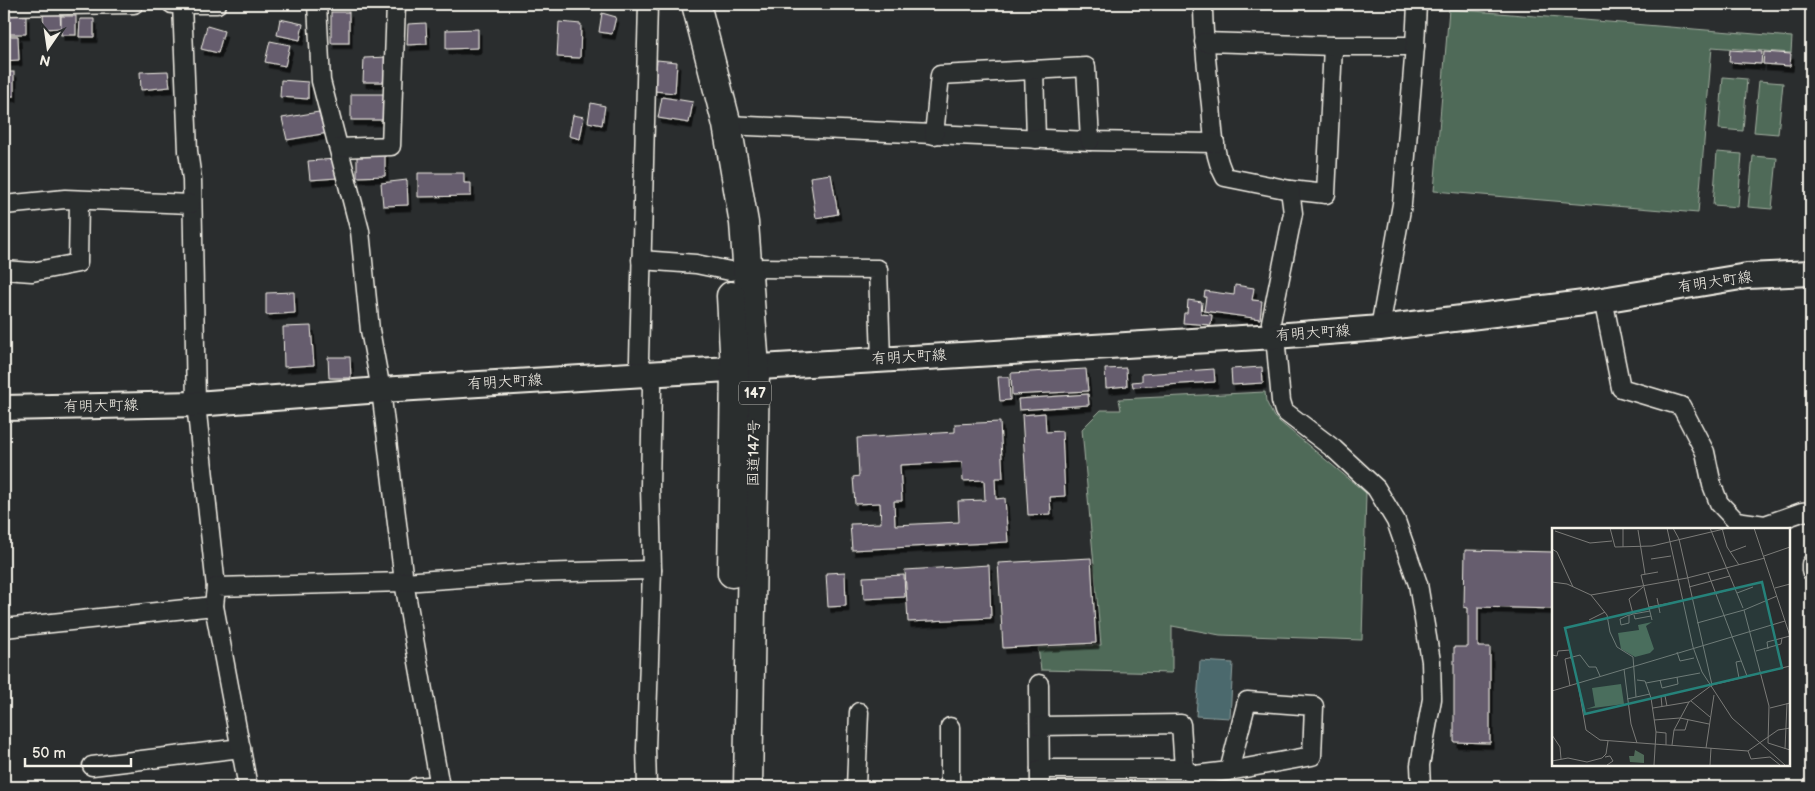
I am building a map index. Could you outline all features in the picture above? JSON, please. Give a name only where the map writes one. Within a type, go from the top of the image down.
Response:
[{"type":"highway","name":"国道147号","points":[[678,4],[710,128],[724,204],[739,269],[745,367],[748,787]]},
{"type":"highway","name":"国道147号","points":[[696,4],[727,125],[744,223],[739,269]]},
{"type":"highway","name":"国道147号","points":[[729,787],[745,367]]},
{"type":"main road","name":"有明大町線","points":[[4,408],[196,404],[745,367],[1275,336],[1380,328],[1584,303],[1747,276],[1811,273]]},
{"type":"street","points":[[4,6],[134,4]]},
{"type":"street","points":[[172,4],[217,4]]},
{"type":"street","points":[[182,4],[188,151],[192,179],[196,404],[216,587],[214,606],[248,787]]},
{"type":"street","points":[[317,4],[320,81],[360,231],[370,330],[382,390],[404,582],[440,786],[416,787]]},
{"type":"street","points":[[339,148],[391,146],[396,4]]},
{"type":"street","points":[[647,787],[646,750],[652,570],[650,486],[652,387],[639,360],[648,4]]},
{"type":"street","points":[[1203,4],[1204,42],[1215,143],[1218,164],[1225,177],[1290,190],[1326,194],[1333,46]]},
{"type":"street","points":[[1380,328],[1402,204],[1417,4]]},
{"type":"street","points":[[1204,42],[1333,46],[1415,46]]},
{"type":"street","points":[[934,135],[940,75],[1086,67],[1090,141]]},
{"type":"street","points":[[1034,70],[1036,139]]},
{"type":"street","points":[[727,125],[1090,141],[1215,143]]},
{"type":"street","points":[[1290,190],[1293,212],[1271,322],[1275,336],[1281,401],[1284,411],[1334,449],[1376,488],[1396,521],[1418,584],[1431,661],[1432,699],[1420,766],[1421,787]]},
{"type":"street","points":[[4,205],[56,200],[191,204]]},
{"type":"street","points":[[4,270],[32,272],[78,263],[79,200]]},
{"type":"street","points":[[642,260],[739,269],[878,270],[881,359]]},
{"type":"street","points":[[1603,299],[1621,388],[1681,406],[1706,452],[1712,485],[1720,503],[1736,520],[1765,525],[1802,512],[1811,511]]},
{"type":"street","points":[[1811,564],[1811,572]]},
{"type":"street","points":[[216,587],[404,582],[532,573],[652,570]]},
{"type":"street","points":[[4,628],[214,606]]},
{"type":"street","points":[[1039,684],[1040,787]]},
{"type":"street","points":[[1040,769],[1191,777],[1229,771],[1312,756],[1314,706],[1247,701],[1229,771]]},
{"type":"street","points":[[856,787],[858,712]]},
{"type":"street","points":[[1040,726],[1180,724],[1191,777]]},
{"type":"street","points":[[950,727],[950,787]]},
{"type":"street","points":[[92,766],[241,748]]},
{"type":"green space","points":[[1449,9],[1792,37],[1791,53],[1712,47],[1698,213],[1434,191]]},
{"type":"green space","points":[[1723,77],[1747,79],[1743,131],[1719,129]]},
{"type":"green space","points":[[1759,81],[1783,83],[1778,134],[1754,132]]},
{"type":"green space","points":[[1717,152],[1742,154],[1738,207],[1713,205]]},
{"type":"green space","points":[[1753,156],[1777,158],[1772,209],[1748,207]]},
{"type":"green space","points":[[1265,392],[1266,401],[1274,417],[1366,493],[1362,640],[1220,635],[1172,626],[1172,673],[1041,670],[1038,648],[1101,645],[1082,429],[1101,410],[1121,410],[1119,399]]},
{"type":"water","points":[[1200,661],[1233,663],[1230,718],[1196,716]]},
{"type":"building","points":[[331,12],[349,12],[349,43],[331,43]]},
{"type":"building","points":[[602,13],[616,17],[612,34],[599,32]]},
{"type":"building","points":[[43,14],[60,14],[61,28],[44,29]]},
{"type":"building","points":[[26,15],[26,34],[4,34],[4,16]]},
{"type":"building","points":[[61,16],[76,16],[76,35],[61,35]]},
{"type":"building","points":[[80,19],[94,19],[94,37],[79,37]]},
{"type":"building","points":[[280,19],[303,24],[300,40],[277,35]]},
{"type":"building","points":[[559,22],[581,24],[580,58],[557,57]]},
{"type":"building","points":[[426,23],[427,44],[407,45],[408,24]]},
{"type":"building","points":[[207,26],[224,31],[218,53],[201,49]]},
{"type":"building","points":[[478,29],[478,48],[446,49],[446,30]]},
{"type":"building","points":[[4,36],[18,36],[19,60],[4,61]]},
{"type":"building","points":[[270,41],[290,45],[285,66],[265,62]]},
{"type":"building","points":[[1730,50],[1762,52],[1761,64],[1729,62]]},
{"type":"building","points":[[1764,52],[1791,54],[1790,66],[1763,64]]},
{"type":"building","points":[[388,57],[388,82],[363,82],[364,58]]},
{"type":"building","points":[[657,60],[677,62],[675,93],[654,91]]},
{"type":"building","points":[[168,71],[170,87],[141,90],[140,72]]},
{"type":"building","points":[[4,72],[14,72],[14,96],[4,96]]},
{"type":"building","points":[[281,80],[308,82],[308,99],[280,97]]},
{"type":"building","points":[[351,94],[389,94],[389,120],[351,120]]},
{"type":"building","points":[[662,97],[693,102],[689,123],[658,118]]},
{"type":"building","points":[[591,103],[605,106],[602,125],[588,122]]},
{"type":"building","points":[[325,111],[328,133],[287,140],[282,118]]},
{"type":"building","points":[[573,115],[584,117],[580,139],[569,136]]},
{"type":"building","points":[[385,149],[385,176],[357,177],[357,151]]},
{"type":"building","points":[[336,159],[337,178],[310,180],[308,161]]},
{"type":"building","points":[[418,173],[464,173],[464,183],[471,183],[471,196],[418,197]]},
{"type":"building","points":[[831,174],[838,214],[816,218],[810,177]]},
{"type":"building","points":[[407,180],[408,205],[383,206],[381,183]]},
{"type":"building","points":[[1235,285],[1254,288],[1252,300],[1262,301],[1260,319],[1204,311],[1205,291],[1234,295]]},
{"type":"building","points":[[294,292],[295,313],[266,315],[266,293]]},
{"type":"building","points":[[1188,300],[1202,302],[1201,314],[1212,315],[1211,325],[1183,323],[1184,313],[1187,313]]},
{"type":"building","points":[[311,326],[314,365],[284,367],[283,327]]},
{"type":"building","points":[[328,357],[350,357],[351,378],[329,378]]},
{"type":"building","points":[[1262,367],[1263,383],[1232,385],[1231,369]]},
{"type":"building","points":[[1126,368],[1127,386],[1106,388],[1105,369]]},
{"type":"building","points":[[1086,369],[1088,391],[1012,395],[1011,373]]},
{"type":"building","points":[[1214,369],[1215,382],[1133,387],[1132,382],[1142,381],[1142,374]]},
{"type":"building","points":[[998,377],[1009,377],[1010,400],[1000,401]]},
{"type":"building","points":[[1088,394],[1089,405],[1019,410],[1018,399]]},
{"type":"building","points":[[1045,413],[1046,432],[1062,431],[1065,496],[1050,497],[1051,514],[1028,515],[1022,415]]},
{"type":"building","points":[[1000,422],[1003,478],[995,478],[996,499],[1005,498],[1008,542],[852,550],[850,524],[881,523],[880,503],[855,504],[853,477],[859,476],[857,438],[955,432],[955,424]],"holes":[[[962,462],[963,481],[984,480],[985,500],[958,501],[959,522],[895,525],[894,501],[902,501],[900,465]]]},
{"type":"building","points":[[1465,550],[1552,552],[1552,609],[1478,607],[1478,647],[1490,647],[1490,743],[1454,742],[1454,647],[1468,647],[1468,608],[1464,607]]},
{"type":"building","points":[[1091,558],[1096,643],[1003,648],[998,563]]},
{"type":"building","points":[[989,565],[991,618],[908,622],[905,570]]},
{"type":"building","points":[[845,572],[846,606],[828,607],[826,573]]},
{"type":"building","points":[[904,575],[905,597],[864,599],[863,577]]}]
